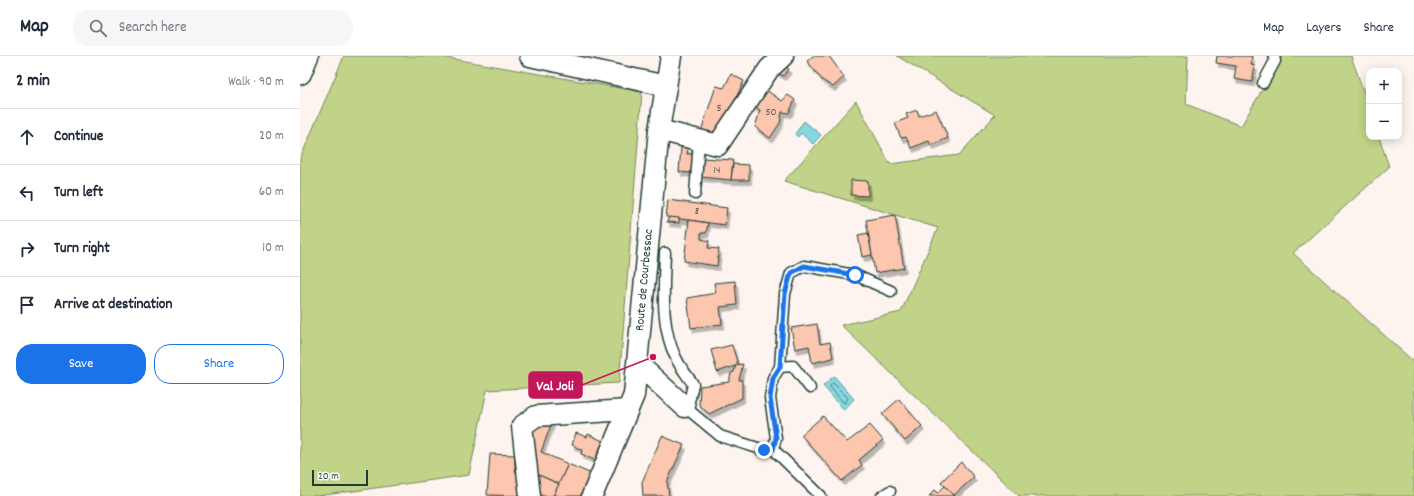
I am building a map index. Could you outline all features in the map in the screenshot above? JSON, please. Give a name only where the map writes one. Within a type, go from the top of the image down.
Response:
[{"type":"street","points":[[300,73],[307,56]]},
{"type":"street","points":[[530,56],[666,86]]},
{"type":"street","name":"Route de Courbessac","points":[[592,496],[634,395],[638,364],[642,297],[659,130],[671,56]]},
{"type":"street","points":[[659,130],[718,145],[777,58]]},
{"type":"street","points":[[638,364],[685,407]]},
{"type":"street","points":[[530,496],[522,426],[536,416],[627,410]]},
{"type":"lane","points":[[1263,83],[1275,61],[1274,56]]},
{"type":"lane","points":[[695,194],[699,141]]},
{"type":"lane","points":[[665,253],[664,299],[666,326],[675,357],[693,384],[690,398],[685,407],[720,436],[764,450],[773,449]]},
{"type":"lane","points":[[773,449],[776,438],[770,398],[773,378],[780,367],[785,294],[791,273],[804,266],[855,275],[890,291]]},
{"type":"lane","points":[[780,367],[792,366],[810,388]]},
{"type":"lane","points":[[773,449],[821,496]]},
{"type":"green space","points":[[344,56],[437,56],[642,92],[619,383],[487,390],[469,475],[318,496],[300,496],[300,159]]},
{"type":"green space","points":[[897,56],[1188,56],[1186,104],[1241,126],[1282,56],[1351,56],[1366,98],[1366,140],[1380,140],[1389,167],[1293,253],[1414,362],[1414,496],[1019,496],[841,325],[901,312],[938,228],[784,181],[856,101],[890,164],[959,155],[995,115]]},
{"type":"water","points":[[804,121],[821,135],[813,144],[801,133],[798,137],[795,134]]},
{"type":"water","points":[[834,376],[854,399],[844,410],[823,386]]},
{"type":"building","points":[[813,56],[829,56],[844,77],[833,87],[822,80],[807,61]]},
{"type":"building","points":[[1217,56],[1252,56],[1251,65],[1255,66],[1252,82],[1234,79],[1236,66],[1216,63]]},
{"type":"building","points":[[783,64],[789,69],[783,76],[776,71]]},
{"type":"building","points":[[731,74],[744,81],[718,135],[701,131],[716,86],[724,88]]},
{"type":"building","points":[[763,88],[782,101],[788,95],[795,100],[789,113],[782,112],[780,123],[770,138],[755,127],[760,110],[750,104]]},
{"type":"building","points":[[917,110],[919,116],[936,110],[948,138],[931,145],[929,141],[911,148],[906,137],[901,138],[895,123],[908,118],[906,114]]},
{"type":"building","points":[[681,147],[688,148],[687,154],[694,154],[691,173],[679,172]]},
{"type":"building","points":[[702,158],[733,160],[731,180],[701,177]]},
{"type":"building","points":[[733,164],[749,165],[749,180],[731,180]]},
{"type":"building","points":[[851,180],[868,181],[868,196],[851,195]]},
{"type":"building","points":[[668,200],[727,208],[725,225],[666,217]]},
{"type":"building","points":[[895,215],[904,268],[875,273],[866,220]]},
{"type":"building","points":[[669,217],[679,218],[679,223],[667,222]]},
{"type":"building","points":[[689,220],[708,223],[706,233],[701,233],[701,239],[709,241],[708,248],[719,249],[717,266],[684,261]]},
{"type":"building","points":[[868,233],[872,255],[862,257],[858,235]]},
{"type":"building","points":[[735,281],[737,305],[720,307],[722,324],[691,328],[687,298],[716,293],[714,283]]},
{"type":"building","points":[[817,324],[820,344],[830,342],[833,358],[812,363],[809,346],[795,349],[791,328]]},
{"type":"building","points":[[732,345],[738,365],[717,372],[711,350]]},
{"type":"building","points":[[743,364],[739,380],[742,380],[742,398],[709,414],[699,405],[700,386],[729,382],[731,373],[734,372],[736,365]]},
{"type":"building","points":[[899,399],[922,426],[905,441],[882,414]]},
{"type":"building","points":[[823,416],[847,442],[870,425],[883,440],[859,460],[862,465],[842,481],[801,435]]},
{"type":"building","points":[[552,422],[541,452],[568,464],[559,484],[532,472],[531,427]]},
{"type":"building","points":[[576,433],[587,437],[588,434],[603,441],[595,460],[581,454],[582,450],[572,445]]},
{"type":"building","points":[[662,436],[684,445],[667,482],[669,496],[643,496],[642,482]]},
{"type":"building","points":[[490,454],[515,455],[515,469],[524,496],[487,495]]},
{"type":"building","points":[[961,462],[974,477],[954,495],[941,482]]},
{"type":"building","points":[[568,464],[594,475],[584,496],[558,496],[554,494]]},
{"type":"building","points":[[532,472],[559,484],[553,496],[536,496]]},
{"type":"building","points":[[945,486],[955,496],[929,496],[935,490],[938,493]]},
{"type":"place","name":"Val Joli","points":[[653,357]]},
{"type":"route","points":[[764,450],[773,449],[776,438],[770,398],[773,378],[780,367],[785,294],[791,273],[804,266],[855,275]]}]
